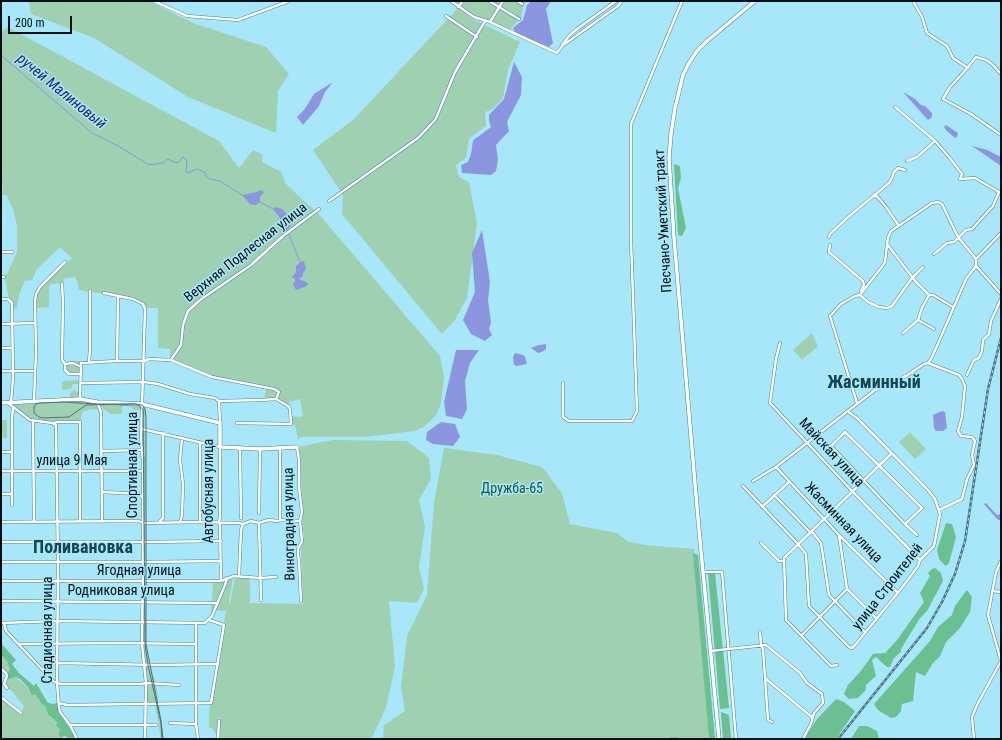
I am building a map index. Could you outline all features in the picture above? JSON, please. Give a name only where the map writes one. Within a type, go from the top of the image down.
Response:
[{"type":"main road","name":"Песчано-Уметский тракт","points":[[719,739],[703,572],[669,158],[671,134],[683,75],[697,51],[707,40],[755,1]]},
{"type":"main road","points":[[1,403],[80,399],[98,402],[142,404],[220,423]]},
{"type":"main road","name":"Автобусная улица","points":[[220,423],[220,447]]},
{"type":"main road","points":[[220,447],[298,447]]},
{"type":"street","points":[[154,1],[187,16],[238,20],[289,1]]},
{"type":"street","points":[[451,1],[474,17],[490,22],[557,53],[570,35],[616,1]]},
{"type":"street","points":[[458,6],[463,1]]},
{"type":"street","points":[[490,1],[519,19]]},
{"type":"street","points":[[490,22],[503,1]]},
{"type":"street","points":[[517,1],[522,4]]},
{"type":"street","points":[[562,46],[618,6],[622,1]]},
{"type":"street","points":[[563,383],[563,417],[568,421],[632,421],[637,411],[631,240],[631,124],[682,1]]},
{"type":"street","points":[[913,1],[922,17],[927,33],[947,46],[952,58],[968,68]]},
{"type":"street","points":[[446,16],[477,37]]},
{"type":"street","points":[[329,201],[418,138],[437,116],[455,72],[486,21]]},
{"type":"street","points":[[1001,74],[992,64],[976,57],[950,87],[943,99],[971,114],[1001,135]]},
{"type":"street","points":[[895,107],[935,141],[962,174],[960,180],[975,178],[1000,192],[994,206],[972,229],[966,230],[954,242],[947,243],[934,254]]},
{"type":"street","points":[[906,161],[917,157],[935,141]]},
{"type":"street","points":[[828,237],[847,218],[889,183],[894,172],[898,168],[905,170]]},
{"type":"street","points":[[876,194],[899,226]]},
{"type":"street","points":[[753,481],[776,466],[875,390],[906,376],[931,360],[966,279],[976,266],[976,259],[958,237],[942,204],[938,202],[932,203],[891,231],[888,237],[885,262],[860,295],[855,296],[841,304],[830,316],[857,403]]},
{"type":"street","name":"Верхняя Подлесная улица","points":[[171,360],[181,345],[183,325],[188,311],[200,300],[251,265],[283,236],[319,209]]},
{"type":"street","points":[[976,259],[1001,233]]},
{"type":"street","points":[[887,244],[912,278],[929,295],[933,295],[953,307]]},
{"type":"street","points":[[830,245],[829,252],[863,281],[864,285],[860,295]]},
{"type":"street","points":[[1,252],[12,252]]},
{"type":"street","points":[[34,401],[36,294],[40,287],[65,262]]},
{"type":"street","points":[[976,266],[1001,294]]},
{"type":"street","points":[[860,295],[868,302],[879,307],[887,308],[892,306],[912,278],[923,267]]},
{"type":"street","points":[[62,284],[62,360],[65,364],[65,370],[69,374],[81,374]]},
{"type":"street","points":[[89,362],[90,291]]},
{"type":"street","name":"Спортивная улица","points":[[104,293],[133,299],[139,301],[144,306],[144,382],[142,404],[142,644],[146,683],[145,739]]},
{"type":"street","points":[[903,334],[918,320],[929,295]]},
{"type":"street","points":[[117,361],[118,297]]},
{"type":"street","points":[[1,299],[8,299],[12,303],[12,371],[9,403],[27,419],[33,421],[53,423],[80,422],[80,521]]},
{"type":"street","points":[[967,375],[974,360],[979,358],[982,351],[983,340],[989,334],[991,320],[1001,299]]},
{"type":"street","points":[[918,320],[934,329]]},
{"type":"street","points":[[1,324],[35,323]]},
{"type":"street","name":"Майская улица","points":[[780,343],[776,359],[770,403],[806,443],[920,560]]},
{"type":"street","points":[[1,348],[12,348]]},
{"type":"street","points":[[80,399],[81,363],[144,361],[149,359],[171,360],[212,377],[274,389],[279,392],[276,398]]},
{"type":"street","points":[[65,364],[72,363],[81,366]]},
{"type":"street","points":[[847,411],[857,418],[892,453],[935,499],[939,510],[962,499],[967,479],[974,465],[972,455],[975,441],[972,437],[961,436],[958,431],[962,417],[965,386],[959,375],[928,363]]},
{"type":"street","points":[[1,371],[35,371]]},
{"type":"street","points":[[81,383],[144,382],[158,384],[181,392],[215,398],[219,401],[262,400],[276,398],[290,409],[291,424],[237,423]]},
{"type":"street","name":"Автобусная улица","points":[[219,401],[220,423]]},
{"type":"street","points":[[98,402],[101,412],[103,492],[102,522]]},
{"type":"street","points":[[12,505],[13,408]]},
{"type":"street","points":[[33,421],[34,521]]},
{"type":"street","name":"Стадионная улица","points":[[53,423],[56,430],[57,470],[57,644],[59,704],[60,712],[70,725],[77,739]]},
{"type":"street","points":[[142,429],[220,447]]},
{"type":"street","points":[[905,524],[922,508],[845,432],[831,446],[905,524],[917,535]]},
{"type":"street","points":[[160,522],[162,518],[163,433]]},
{"type":"street","points":[[180,522],[182,515],[180,460],[182,438]]},
{"type":"street","points":[[200,442],[200,522]]},
{"type":"street","name":"Автобусная улица","points":[[220,447],[219,522],[221,581]]},
{"type":"street","points":[[239,447],[241,518]]},
{"type":"street","points":[[280,447],[280,520]]},
{"type":"street","name":"Виноградная улица","points":[[298,447],[302,512],[300,521],[302,541],[298,549],[301,601]]},
{"type":"street","points":[[259,513],[260,448]]},
{"type":"street","points":[[102,451],[142,450]]},
{"type":"street","points":[[1,452],[12,452]]},
{"type":"street","points":[[761,543],[779,561],[784,559],[892,453]]},
{"type":"street","name":"Жасминная улица","points":[[776,466],[839,535],[897,592]]},
{"type":"street","name":"улица 9 Мая","points":[[1,471],[142,470]]},
{"type":"street","points":[[762,507],[789,482]]},
{"type":"street","points":[[743,486],[806,554],[809,606],[819,617]]},
{"type":"street","points":[[103,492],[139,494],[143,498]]},
{"type":"street","points":[[1,494],[12,494]]},
{"type":"street","points":[[774,495],[821,542],[829,595],[865,632]]},
{"type":"street","name":"улица Строителей","points":[[819,617],[849,647],[852,648],[918,566],[920,560],[934,546],[940,514],[939,510]]},
{"type":"street","points":[[1,522],[139,521],[143,523],[219,522],[243,524],[251,521],[260,523],[268,520],[300,521]]},
{"type":"street","points":[[260,523],[261,600]]},
{"type":"street","points":[[240,576],[240,530],[243,524]]},
{"type":"street","points":[[839,535],[847,589],[876,618]]},
{"type":"street","points":[[1,542],[220,541]]},
{"type":"street","points":[[784,559],[786,620],[831,666],[837,665]]},
{"type":"street","points":[[1,562],[221,561]]},
{"type":"street","points":[[974,739],[972,717],[976,705],[1001,661],[988,615],[996,572],[1001,561]]},
{"type":"street","points":[[703,572],[722,572],[736,739]]},
{"type":"street","name":"Ягодная улица","points":[[1,581],[221,581],[234,576],[260,578],[276,577]]},
{"type":"street","points":[[179,685],[146,683],[58,683],[53,681],[6,631],[2,623],[58,621],[205,623],[209,620],[218,602],[227,578]]},
{"type":"street","points":[[802,635],[847,589]]},
{"type":"street","points":[[992,591],[1001,592]]},
{"type":"street","name":"Родниковая улица","points":[[1,601],[218,602]]},
{"type":"street","points":[[59,704],[146,705],[211,703],[224,625],[209,620]]},
{"type":"street","points":[[196,623],[196,724],[198,739]]},
{"type":"street","points":[[760,632],[761,645],[763,649],[768,720],[772,722]]},
{"type":"street","points":[[19,644],[196,644]]},
{"type":"street","points":[[710,651],[766,645],[800,673],[807,682],[822,694],[823,703],[814,713],[811,724],[803,739]]},
{"type":"street","points":[[58,663],[144,665],[218,664]]},
{"type":"street","points":[[1,669],[7,676],[4,684],[7,688]]},
{"type":"street","points":[[764,678],[813,718]]},
{"type":"street","points":[[1,697],[21,713]]},
{"type":"street","points":[[218,739],[219,721]]},
{"type":"street","points":[[170,723],[196,724]]},
{"type":"street","points":[[70,725],[156,725]]},
{"type":"green space","points":[[29,1],[149,1],[193,23],[266,47],[289,74],[278,91],[276,133],[188,97],[94,38],[31,14]]},
{"type":"green space","points":[[455,1],[528,1],[524,4],[521,18],[511,28],[511,33],[499,25],[474,16]]},
{"type":"green space","points":[[458,8],[474,20],[520,42],[508,70],[503,98],[493,109],[485,112],[486,126],[469,139],[466,158],[456,165],[459,177],[469,182],[477,223],[467,298],[455,320],[442,334],[342,214],[343,195],[313,150],[354,119]]},
{"type":"green space","points":[[8,27],[219,141],[239,168],[253,150],[263,155],[262,162],[281,172],[286,184],[317,212],[440,356],[444,377],[441,403],[437,414],[425,426],[415,431],[365,437],[301,437],[298,440],[296,428],[291,416],[303,416],[300,399],[289,402],[289,406],[278,398],[280,390],[270,388],[278,393],[275,398],[264,399],[266,388],[210,376],[170,359],[170,349],[158,348],[158,308],[146,308],[146,306],[139,300],[79,290],[75,277],[65,278],[63,283],[50,284],[49,307],[36,308],[37,295],[40,288],[72,258],[60,247],[37,269],[32,280],[25,281],[19,295],[17,308],[12,309],[12,303],[9,299],[4,274],[7,274],[17,252],[17,226],[13,209],[6,195],[2,195],[3,185],[1,183],[1,32]]},
{"type":"green space","points":[[674,164],[680,166],[681,178],[678,188],[686,228],[682,236],[678,235]]},
{"type":"green space","points":[[812,333],[818,346],[802,360],[793,350]]},
{"type":"green space","points":[[67,361],[80,361],[80,373],[69,373],[67,371]]},
{"type":"green space","points":[[80,380],[78,388],[78,384],[73,384],[71,389],[62,389],[62,382],[64,381]]},
{"type":"green space","points":[[74,390],[80,393],[79,398],[70,398],[70,393]]},
{"type":"green space","points":[[76,400],[96,403],[100,409],[82,412],[81,421],[46,421],[31,419],[12,405]]},
{"type":"green space","points":[[99,403],[141,405],[141,410],[134,410],[130,406],[122,406],[122,414],[111,414],[103,409]]},
{"type":"green space","points":[[144,406],[146,469],[146,645],[156,685],[164,739],[161,739],[155,705],[146,704],[147,681],[143,644],[142,450]]},
{"type":"green space","points":[[1,420],[7,420],[7,438],[1,438]]},
{"type":"green space","points":[[910,432],[926,449],[915,459],[899,442]]},
{"type":"green space","points":[[333,440],[407,441],[429,458],[431,479],[419,500],[425,527],[419,567],[424,589],[417,603],[389,601],[395,666],[386,708],[371,739],[220,739],[220,718],[218,717],[218,738],[212,728],[209,728],[209,712],[216,664],[219,663],[226,622],[224,623],[226,611],[216,610],[211,613],[213,582],[220,582],[233,577],[229,601],[230,604],[235,577],[250,578],[250,603],[303,604],[301,550],[304,538],[302,521],[301,460],[299,447]]},
{"type":"green space","name":"Дружба-65","points":[[444,448],[497,455],[542,467],[562,493],[570,524],[617,533],[627,541],[644,545],[694,549],[709,739],[383,739],[384,725],[405,711],[401,687],[407,636],[427,595],[434,503]]},
{"type":"green space","points":[[946,523],[952,524],[956,537],[949,563],[946,566],[939,559],[937,550]]},
{"type":"green space","points":[[693,553],[698,555],[715,739],[709,739]]},
{"type":"green space","points":[[935,568],[941,573],[943,581],[927,611],[920,618],[901,649],[901,652],[894,658],[890,667],[887,667],[876,657],[872,660],[876,676],[866,685],[866,690],[858,698],[849,699],[844,694],[848,685],[873,654],[885,653],[897,640],[924,602],[920,593],[930,576],[928,573]]},
{"type":"green space","points":[[708,573],[715,573],[729,708],[720,709]]},
{"type":"green space","points":[[967,590],[972,597],[970,612],[960,628],[946,642],[940,656],[933,663],[925,676],[916,672],[913,701],[902,704],[901,711],[896,717],[891,718],[878,710],[874,704],[930,641],[938,627],[952,615],[955,606]]},
{"type":"green space","points":[[1,643],[16,660],[12,664],[19,673],[34,686],[36,683],[48,703],[54,704],[58,702],[59,712],[76,739],[68,739],[64,736],[61,738],[58,734],[60,730],[56,725],[57,723],[48,714],[46,707],[37,698],[36,694],[32,695],[28,687],[20,679],[15,677],[7,680],[7,674],[10,669],[7,661],[1,655]]},
{"type":"green space","points":[[1,655],[7,661],[10,669],[7,674],[1,668]]},
{"type":"green space","points":[[15,677],[32,693],[36,694],[41,703],[46,707],[52,719],[57,724],[60,732],[58,734],[62,739],[1,739],[1,698],[21,714],[24,706],[5,683],[7,680]]},
{"type":"green space","points":[[836,699],[844,702],[855,711],[836,739],[804,739],[817,719]]},
{"type":"green space","points":[[721,712],[729,715],[731,739],[723,739]]},
{"type":"green space","points":[[859,726],[867,726],[877,731],[879,739],[851,739]]},
{"type":"water","points":[[531,1],[551,1],[546,9],[553,43],[549,47],[516,34],[513,28],[523,20],[527,5]]},
{"type":"water","points":[[514,62],[522,77],[521,95],[507,122],[509,131],[496,145],[498,160],[496,171],[491,175],[462,173],[461,165],[468,162],[473,140],[491,127],[489,115],[504,99]]},
{"type":"water","points":[[333,82],[325,92],[319,106],[303,125],[297,117],[304,110],[314,94]]},
{"type":"water","points":[[903,92],[915,99],[921,105],[925,106],[932,113],[932,117],[928,120]]},
{"type":"water","points":[[946,125],[958,133],[957,137],[955,138],[947,131],[944,127]]},
{"type":"water","points":[[972,146],[987,150],[1001,157],[1001,166]]},
{"type":"water","points":[[261,190],[264,192],[260,197],[260,202],[256,205],[250,204],[242,195],[257,192]]},
{"type":"water","points":[[274,207],[282,209],[291,219],[291,225],[287,230],[285,230],[280,218],[273,209]]},
{"type":"water","points":[[482,230],[490,282],[488,300],[491,322],[489,329],[492,335],[485,341],[471,334],[463,320],[475,292],[472,253]]},
{"type":"water","points":[[304,261],[306,269],[303,276],[299,279],[308,284],[305,287],[296,290],[293,284],[295,279],[292,277],[296,272],[296,266],[300,262]]},
{"type":"water","points":[[546,344],[546,349],[542,352],[538,353],[531,348],[539,345]]},
{"type":"water","points":[[456,350],[479,350],[470,363],[465,381],[467,409],[462,419],[446,416],[444,402]]},
{"type":"water","points":[[515,353],[523,355],[527,364],[516,366],[514,364],[513,357]]},
{"type":"water","points":[[942,411],[945,412],[947,428],[943,431],[936,431],[934,428],[933,415]]},
{"type":"water","points":[[441,422],[455,424],[460,437],[453,446],[433,444],[426,440],[427,432]]},
{"type":"water","points":[[986,503],[997,515],[1001,514],[1001,521],[997,519],[984,504]]},
{"type":"waterway","name":"ручей Малиновый","points":[[2,56],[92,133],[120,147],[149,165],[163,163],[168,159],[178,163],[183,157],[187,161],[187,173],[197,169],[206,173],[205,175],[209,179],[220,181],[242,195]]},
{"type":"waterway","name":"ручей Малиновый","points":[[260,202],[273,209]]},
{"type":"waterway","name":"ручей Малиновый","points":[[287,230],[300,262]]},
{"type":"tram line","points":[[162,739],[161,723],[148,665],[145,644],[143,410],[140,406],[135,404],[86,405],[69,417],[43,418],[34,413],[34,407],[36,404],[62,402],[136,404],[142,405],[145,409],[146,644],[161,721],[163,739]]},
{"type":"railway","points":[[838,739],[927,628],[942,602],[955,574],[965,541],[988,389],[1001,338]]},
{"type":"district","name":"Жасминный","points":[[874,383]]},
{"type":"district","name":"Поливановка","points":[[83,548]]}]
